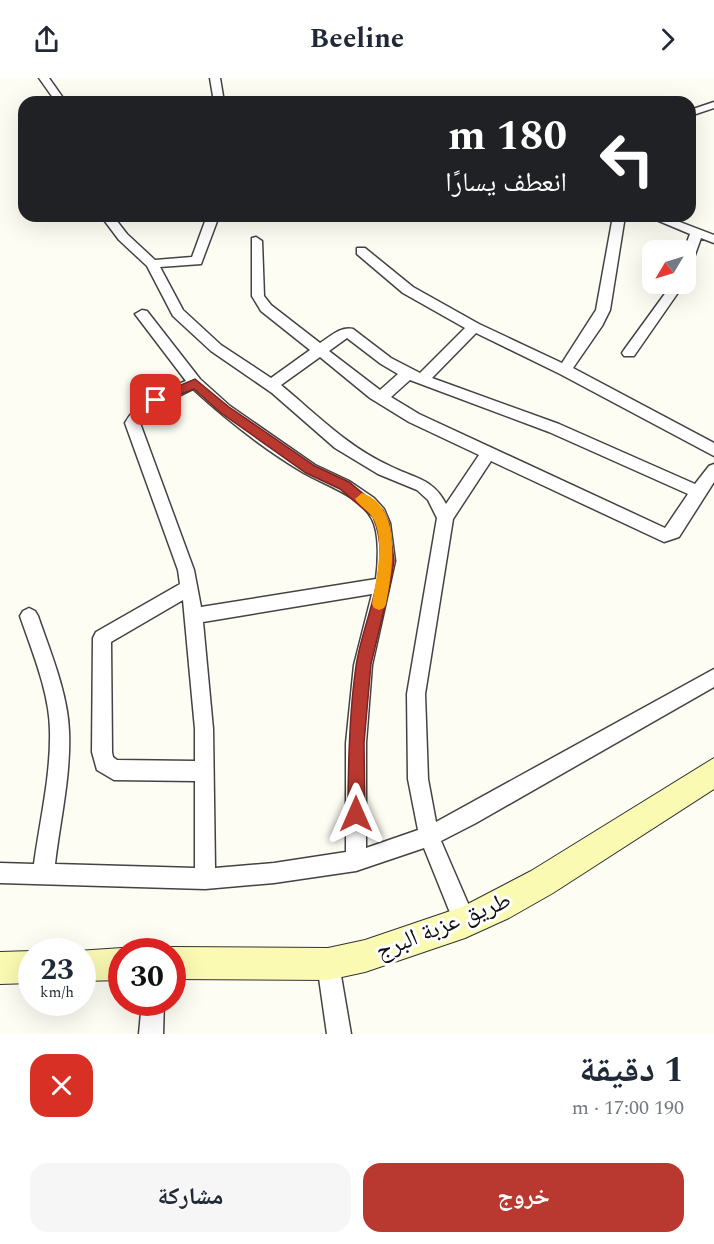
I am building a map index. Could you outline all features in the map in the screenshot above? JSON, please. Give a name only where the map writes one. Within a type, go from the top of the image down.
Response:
[{"type":"street","points":[[44,78],[57,96]]},
{"type":"street","points":[[215,78],[218,96]]},
{"type":"street","points":[[696,111],[714,105]]},
{"type":"street","points":[[112,222],[123,237],[152,264],[178,314],[216,348],[305,411],[340,444],[383,470],[422,486],[434,496],[445,518]]},
{"type":"street","points":[[152,264],[197,261],[211,222]]},
{"type":"street","points":[[565,370],[597,323],[603,309],[618,222]]},
{"type":"street","points":[[669,222],[714,239]]},
{"type":"street","points":[[694,240],[697,233]]},
{"type":"street","points":[[256,241],[258,296],[266,308],[381,398],[414,418],[664,535],[673,532],[714,470]]},
{"type":"street","points":[[361,251],[408,290],[474,327],[565,370],[714,450]]},
{"type":"street","points":[[629,353],[673,294]]},
{"type":"street","points":[[142,314],[195,383],[225,410],[310,469],[344,485],[378,514],[382,523],[387,561],[363,664],[356,743],[356,861]]},
{"type":"street","points":[[422,380],[474,327]]},
{"type":"street","points":[[271,385],[348,333],[386,361],[422,380],[554,428],[698,492]]},
{"type":"street","points":[[381,398],[408,373]]},
{"type":"street","points":[[195,383],[145,406],[138,412],[132,423],[186,570],[194,616],[204,729],[205,879]]},
{"type":"street","points":[[465,922],[429,836],[418,779],[416,694],[445,518],[488,453]]},
{"type":"street","points":[[194,616],[383,585]]},
{"type":"street","points":[[189,587],[102,638],[102,752],[104,763],[114,770],[205,771]]},
{"type":"street","points":[[29,616],[50,678],[60,730],[57,772],[43,874]]},
{"type":"street","points":[[0,873],[205,879],[274,873],[356,861],[429,836],[469,816],[714,677]]},
{"type":"street","name":"طريق عزبة البرج","points":[[186,963],[328,964],[365,956],[465,922],[498,907],[542,882],[714,772]]},
{"type":"street","points":[[328,964],[339,1034]]},
{"type":"street","points":[[0,968],[18,967]]},
{"type":"street","points":[[152,1034],[153,1016]]},
{"type":"slow traffic","points":[[362,499],[378,514],[382,523],[387,561],[379,604]]},
{"type":"route","points":[[156,400],[195,383],[225,410],[310,469],[344,485],[368,503],[378,514],[382,523],[387,561],[363,664],[356,743],[356,814]]}]
